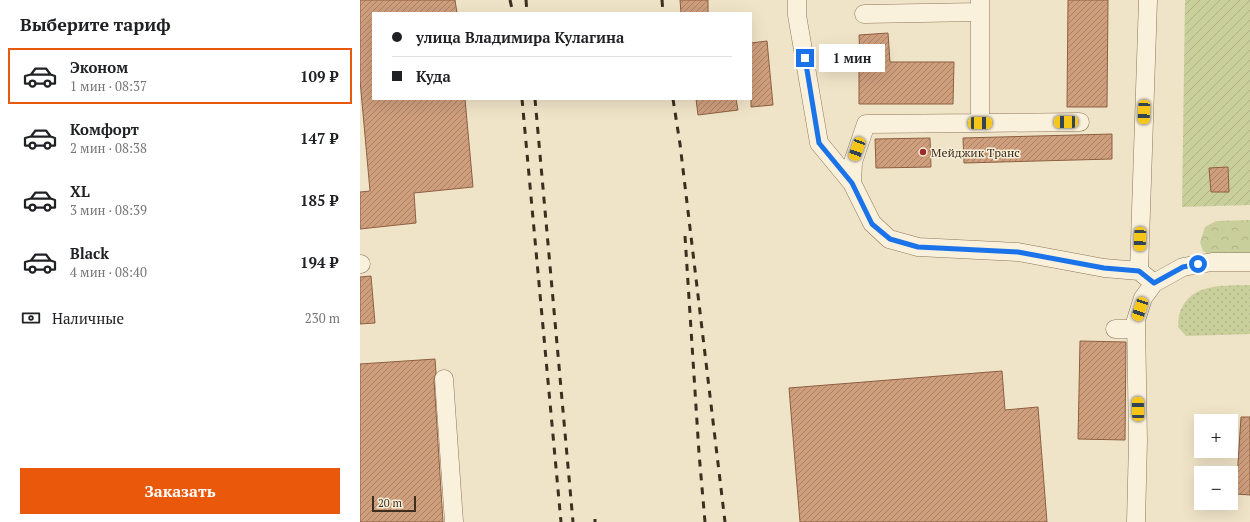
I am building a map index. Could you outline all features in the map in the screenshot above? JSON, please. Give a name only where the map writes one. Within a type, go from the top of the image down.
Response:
[{"type":"street","points":[[797,0],[797,15],[819,143],[852,183],[872,224],[890,239],[918,247],[1018,252],[1104,268],[1139,271],[1154,283]]},
{"type":"street","points":[[1139,271],[1148,0]]},
{"type":"street","points":[[864,14],[980,6],[980,123]]},
{"type":"street","points":[[852,183],[853,162],[866,124],[1080,122]]},
{"type":"street","points":[[1136,522],[1138,441],[1136,320],[1143,298],[1154,283],[1183,267],[1212,262],[1250,262]]},
{"type":"street","points":[[1115,329],[1136,329]]},
{"type":"street","points":[[444,379],[454,522]]},
{"type":"green space","points":[[1185,0],[1250,0],[1250,205],[1182,207]]},
{"type":"green space","points":[[1250,220],[1250,257],[1217,258],[1203,251],[1200,242],[1205,227],[1216,221]]},
{"type":"green space","points":[[1250,285],[1250,334],[1186,336],[1178,327],[1180,312],[1185,302],[1192,295],[1209,288],[1219,286]]},
{"type":"building","points":[[360,0],[455,0],[457,12],[372,12],[372,100],[465,100],[473,187],[414,193],[416,223],[360,229],[360,192],[370,191],[360,80]]},
{"type":"building","points":[[680,0],[708,0],[708,12],[681,12]]},
{"type":"building","points":[[1068,0],[1108,0],[1107,107],[1067,107]]},
{"type":"building","points":[[888,33],[890,62],[954,62],[953,104],[859,104],[859,35]]},
{"type":"building","points":[[767,41],[773,105],[751,107],[752,43]]},
{"type":"building","points":[[696,100],[736,100],[738,110],[698,115]]},
{"type":"building","points":[[1112,134],[1112,159],[964,163],[963,138]]},
{"type":"building","points":[[930,138],[931,167],[876,168],[875,139]]},
{"type":"building","points":[[1228,167],[1229,192],[1211,192],[1209,168]]},
{"type":"building","points":[[371,276],[375,323],[360,324],[360,277]]},
{"type":"building","points":[[1080,341],[1126,342],[1125,440],[1078,439]]},
{"type":"building","points":[[435,359],[436,373],[434,380],[443,522],[360,522],[360,364]]},
{"type":"building","points":[[1002,371],[1005,410],[1038,407],[1047,522],[800,522],[789,388]]},
{"type":"building","points":[[1241,417],[1250,417],[1250,495],[1238,494],[1238,466]]},
{"type":"railway","points":[[510,0],[513,12]]},
{"type":"railway","points":[[526,0],[527,12]]},
{"type":"railway","points":[[662,0],[663,12]]},
{"type":"railway","points":[[522,100],[561,522]]},
{"type":"railway","points":[[535,100],[573,522]]},
{"type":"railway","points":[[673,100],[680,144],[725,522]]},
{"type":"railway","points":[[685,236],[705,522]]},
{"type":"place","name":"Мейджик Транс","points":[[923,152]]},
{"type":"route","points":[[805,58],[819,143],[852,183],[872,224],[890,239],[918,247],[1018,252],[1104,268],[1139,271],[1154,283],[1183,267],[1198,264]]}]
